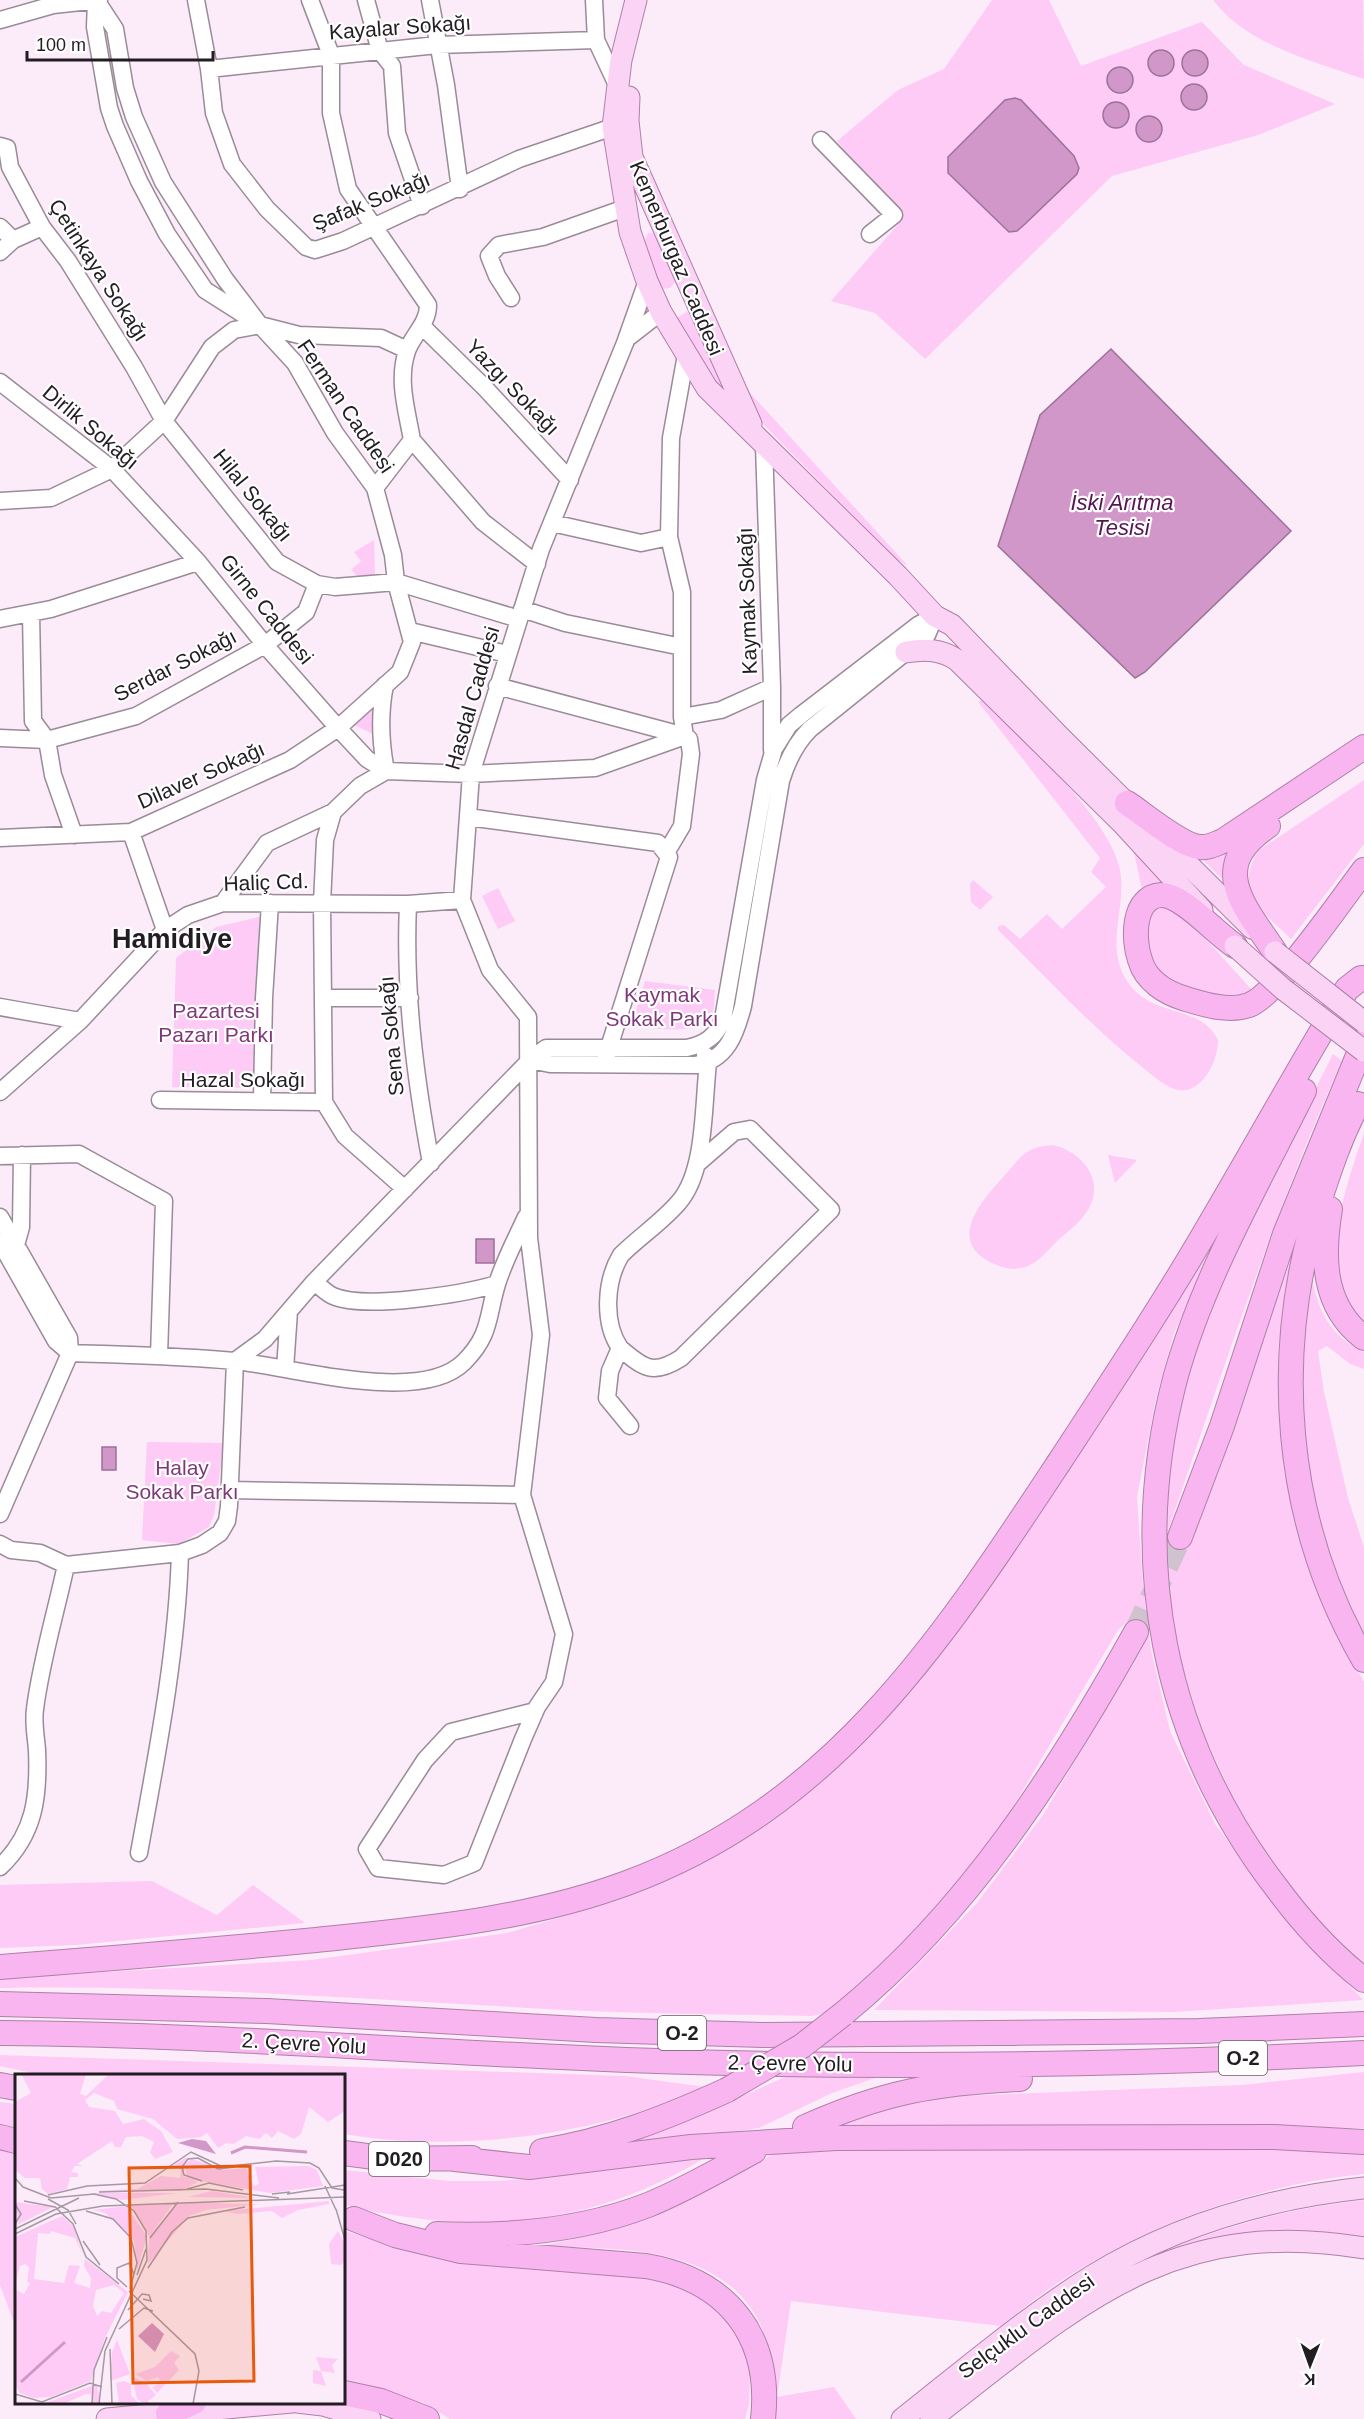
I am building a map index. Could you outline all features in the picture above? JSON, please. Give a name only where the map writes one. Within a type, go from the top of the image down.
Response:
[{"type":"highway","points":[[1126,803],[1186,843],[1197,847],[1210,847],[1223,841],[1364,747]]},
{"type":"highway","points":[[1275,952],[1248,912],[1236,889],[1236,867],[1241,850],[1262,830],[1364,765]]},
{"type":"highway","points":[[1235,946],[1171,896],[1156,896],[1151,899],[1141,909],[1137,919],[1136,940],[1142,967],[1161,988],[1185,999],[1221,1008],[1246,1006],[1263,997],[1308,944],[1364,870]]},
{"type":"highway","points":[[0,1967],[261,1946],[497,1918],[585,1897],[667,1867],[710,1845],[795,1789],[826,1764],[880,1709],[922,1658],[977,1583],[1117,1375],[1209,1226],[1347,989],[1363,975]]},
{"type":"highway","points":[[1363,975],[1253,1192],[1190,1333],[1168,1410],[1160,1461],[1153,1536],[1158,1600],[1168,1665],[1180,1707],[1205,1773],[1236,1830],[1266,1874],[1321,1940],[1364,1980]]},
{"type":"highway","points":[[1180,1537],[1222,1426],[1285,1234],[1364,1041]]},
{"type":"highway","points":[[1361,1095],[1331,1207],[1325,1259],[1334,1303],[1354,1330],[1364,1338]]},
{"type":"highway","points":[[1361,1095],[1337,1146],[1306,1248],[1294,1314],[1290,1385],[1293,1446],[1305,1514],[1338,1607],[1364,1659]]},
{"type":"highway","points":[[455,2159],[499,2157],[570,2146],[647,2124],[727,2090],[802,2046],[843,2014],[910,1955],[971,1884],[1080,1731],[1136,1632]]},
{"type":"highway","name":"2. Çevre Yolu","points":[[0,2004],[267,2012],[585,2030],[763,2035],[1199,2031],[1364,2024]]},
{"type":"highway","name":"2. Çevre Yolu","points":[[0,2032],[307,2042],[583,2058],[743,2063],[969,2064],[1364,2053]]},
{"type":"highway","points":[[805,2127],[867,2100],[910,2090],[947,2083],[1069,2075],[1123,2061]]},
{"type":"highway","points":[[0,2085],[15,2089]]},
{"type":"highway","points":[[0,2091],[15,2089]]},
{"type":"highway","points":[[0,2137],[15,2141]]},
{"type":"highway","points":[[455,2159],[529,2167],[703,2146],[836,2138],[1264,2137],[1364,2142]]},
{"type":"highway","points":[[349,2218],[396,2228],[468,2235],[540,2232],[580,2225],[648,2205],[754,2151]]},
{"type":"highway","name":"D020","points":[[345,2154],[389,2159],[455,2159]]},
{"type":"highway","points":[[349,2218],[395,2235],[461,2251],[646,2266],[667,2269],[704,2284],[733,2310],[749,2330],[759,2350],[764,2379],[763,2419]]},
{"type":"highway","points":[[345,2393],[381,2401],[427,2419]]},
{"type":"highway","points":[[168,2414],[192,2404]]},
{"type":"main road","name":"Kemerburgaz Caddesi","points":[[636,0],[617,85],[613,127],[630,232],[646,281],[661,312],[707,388],[898,576],[935,616]]},
{"type":"main road","name":"Kemerburgaz Caddesi","points":[[650,0],[633,72],[628,121],[632,158],[687,285],[761,442]]},
{"type":"main road","points":[[630,232],[638,221],[651,217],[659,221]]},
{"type":"main road","points":[[661,312],[678,300],[687,285]]},
{"type":"main road","points":[[935,616],[943,634],[983,684]]},
{"type":"main road","points":[[935,616],[952,625],[1275,952],[1364,1022]]},
{"type":"main road","points":[[906,652],[924,650],[948,654],[983,684],[1122,823],[1235,946],[1292,996],[1364,1051]]},
{"type":"main road","name":"Selçuklu Caddesi","points":[[902,2419],[1048,2305],[1116,2263],[1157,2243],[1223,2217],[1284,2200],[1364,2188]]},
{"type":"main road","name":"Selçuklu Caddesi","points":[[931,2419],[1067,2315],[1123,2280],[1158,2264],[1220,2246],[1254,2242],[1326,2242],[1364,2248]]},
{"type":"main road","points":[[107,2419],[281,2404]]},
{"type":"main road","points":[[310,2404],[323,2405],[370,2419]]},
{"type":"street","points":[[0,20],[48,3],[97,0]]},
{"type":"street","name":"Ferman Caddesi","points":[[97,0],[95,27],[109,108],[139,181],[167,234],[205,290],[260,325]]},
{"type":"street","name":"Ferman Caddesi","points":[[97,0],[115,29],[125,88],[134,117],[163,182],[225,279],[260,325],[295,363],[335,433],[375,488],[393,555],[396,582],[412,642],[400,672],[338,728]]},
{"type":"street","name":"Şafak Sokağı","points":[[196,0],[209,69],[214,113],[232,164],[267,209],[306,247],[315,250],[422,206],[519,159],[613,127]]},
{"type":"street","points":[[310,0],[331,55],[331,113],[348,189],[425,298],[428,313],[407,350],[401,380],[412,440],[483,522],[537,564]]},
{"type":"street","points":[[366,0],[380,51],[392,66],[397,132],[422,206]]},
{"type":"street","points":[[430,0],[446,85],[460,189]]},
{"type":"street","points":[[594,0],[596,40],[617,85]]},
{"type":"street","name":"Kayalar Sokağı","points":[[209,69],[437,45],[596,40]]},
{"type":"street","points":[[821,140],[894,215],[870,234]]},
{"type":"street","name":"Çetinkaya Sokağı","points":[[0,146],[7,148],[10,167],[42,226],[68,261],[134,367],[164,421]]},
{"type":"street","points":[[511,298],[497,276],[489,256],[499,245],[543,237],[625,208]]},
{"type":"street","points":[[0,252],[13,240],[42,226]]},
{"type":"street","points":[[0,227],[13,240]]},
{"type":"street","name":"Hasdal Caddesi","points":[[522,1495],[541,1335],[528,1211],[530,1060],[528,1017],[490,970],[462,900],[471,774],[537,564],[625,343],[646,281]]},
{"type":"street","name":"Hasdal Caddesi","points":[[625,343],[632,332],[661,312]]},
{"type":"street","points":[[0,501],[51,498],[112,469],[164,421],[212,347],[234,330],[260,325],[299,335],[381,338],[407,350]]},
{"type":"street","name":"Yazgı Sokağı","points":[[422,326],[485,387],[570,480]]},
{"type":"street","points":[[685,736],[682,717],[682,592],[669,537],[671,438],[686,355]]},
{"type":"street","name":"Dirlik Sokağı","points":[[0,382],[112,469],[198,562]]},
{"type":"street","name":"Hilal Sokağı","points":[[164,421],[277,562],[317,584]]},
{"type":"street","points":[[375,488],[412,440]]},
{"type":"street","name":"Kaymak Sokağı","points":[[761,442],[772,687],[772,755]]},
{"type":"street","points":[[552,522],[641,543],[669,537]]},
{"type":"street","name":"Girne Caddesi","points":[[0,619],[51,609],[198,562],[265,645],[338,728],[367,759],[386,771]]},
{"type":"street","points":[[317,584],[335,587],[396,582],[520,614],[682,647]]},
{"type":"street","name":"Serdar Sokağı","points":[[0,738],[47,740],[136,716],[265,645],[306,612],[317,584]]},
{"type":"street","points":[[31,613],[33,720],[47,740],[53,775],[75,835]]},
{"type":"street","points":[[606,1057],[708,1064],[725,1050],[737,1027],[781,781],[789,758],[810,729],[927,635],[935,616]]},
{"type":"street","points":[[235,1361],[265,1339],[314,1282],[530,1060],[550,1064],[687,1048],[701,1044],[714,1035],[723,1019],[772,755],[779,739],[795,720],[918,625],[935,616]]},
{"type":"street","points":[[410,631],[507,654]]},
{"type":"street","points":[[385,685],[380,708],[381,741],[386,771]]},
{"type":"street","points":[[497,686],[685,736],[689,739],[691,754],[687,797],[681,826],[666,854]]},
{"type":"street","points":[[682,717],[721,710],[772,687]]},
{"type":"street","name":"Dilaver Sokağı","points":[[0,838],[131,832],[290,760],[338,728]]},
{"type":"street","points":[[223,903],[267,843],[333,812],[360,786],[386,771],[471,774],[595,768],[685,736]]},
{"type":"street","points":[[333,812],[325,840],[322,903],[325,998],[324,1102],[345,1136],[405,1189]]},
{"type":"street","points":[[468,817],[658,843],[669,857],[606,1057]]},
{"type":"street","points":[[131,832],[165,930]]},
{"type":"street","name":"Haliç Cd.","points":[[0,1092],[80,1021],[165,930],[188,915],[223,903],[408,904],[462,900]]},
{"type":"street","points":[[262,1101],[264,998],[270,903]]},
{"type":"street","name":"Sena Sokağı","points":[[408,904],[406,948],[419,1101],[432,1163]]},
{"type":"street","points":[[325,998],[410,998]]},
{"type":"street","points":[[0,1006],[80,1021]]},
{"type":"street","points":[[697,1164],[734,1132],[750,1129],[831,1210],[681,1358],[664,1369],[652,1369],[636,1362],[620,1348],[610,1327],[609,1288],[614,1266],[636,1240],[678,1203],[689,1188],[697,1164],[708,1064],[701,1044]]},
{"type":"street","name":"Hazal Sokağı","points":[[160,1100],[324,1102]]},
{"type":"street","points":[[0,1156],[79,1154],[164,1201],[159,1356]]},
{"type":"street","points":[[8,1243],[21,1227],[22,1155]]},
{"type":"street","points":[[70,1353],[235,1361],[349,1379],[401,1382],[448,1374],[463,1363],[489,1326],[497,1284],[528,1211]]},
{"type":"street","points":[[0,1217],[8,1243],[69,1338],[70,1353],[0,1514]]},
{"type":"street","points":[[314,1282],[332,1296],[361,1302],[469,1292],[497,1284]]},
{"type":"street","points":[[285,1369],[289,1311]]},
{"type":"street","points":[[620,1348],[613,1358],[607,1398],[630,1426]]},
{"type":"street","points":[[0,1544],[10,1550],[40,1553],[66,1565],[180,1553],[202,1545],[220,1533],[227,1521],[230,1490],[235,1361]]},
{"type":"street","points":[[230,1490],[522,1495],[564,1634],[554,1682],[537,1707],[535,1711],[451,1732],[425,1760],[367,1850],[378,1868],[444,1875],[474,1863],[537,1707]]},
{"type":"street","points":[[139,1853],[160,1738],[179,1583],[180,1553]]},
{"type":"street","points":[[0,1867],[14,1854],[27,1834],[35,1806],[38,1772],[34,1710],[66,1565]]},
{"type":"green space","points":[[992,0],[1049,0],[1081,66],[1202,22],[1244,65],[1335,104],[1258,135],[1112,176],[925,359],[875,313],[831,301],[901,221],[837,141],[898,90],[944,69]]},
{"type":"green space","points":[[1213,0],[1363,0],[1364,79],[1282,50],[1262,40],[1227,16]]},
{"type":"green space","points":[[648,233],[653,233],[656,237],[676,281],[670,288],[662,289],[643,245]]},
{"type":"green space","points":[[688,311],[694,314],[734,407],[727,403],[675,319]]},
{"type":"green space","points":[[737,375],[751,394],[908,566],[895,558],[755,416]]},
{"type":"green space","points":[[374,540],[375,575],[361,579],[351,570],[361,561],[354,552]]},
{"type":"green space","points":[[982,698],[1060,777],[1098,823],[1111,845],[1119,866],[1121,881],[1117,953],[1120,967],[1127,981],[1137,993],[1149,1001],[1200,1021],[1210,1028],[1218,1040],[1210,1070],[1197,1086],[1188,1090],[1178,1090],[1168,1086],[1131,1058],[1063,996],[998,930],[998,926],[1004,925],[1020,939],[1047,914],[1062,929],[1106,887],[1091,872],[1100,858],[979,703]]},
{"type":"green space","points":[[373,703],[373,734],[354,725]]},
{"type":"green space","points":[[1364,780],[1364,844],[1291,939],[1261,910],[1254,900],[1249,877],[1251,864],[1259,850]]},
{"type":"green space","points":[[1234,842],[1226,876],[1221,878],[1198,855]]},
{"type":"green space","points":[[1134,852],[1163,882],[1142,890]]},
{"type":"green space","points":[[973,880],[993,897],[980,910],[971,902],[970,884]]},
{"type":"green space","points":[[498,888],[515,921],[498,929],[482,896]]},
{"type":"green space","points":[[1165,906],[1181,912],[1252,990],[1230,995],[1216,995],[1188,990],[1164,980],[1156,972],[1144,932],[1149,914]]},
{"type":"green space","name":"Pazartesi Pazarı Parkı","points":[[264,916],[256,1088],[172,1087],[176,958],[216,927]]},
{"type":"green space","name":"Kaymak Sokak Parkı","points":[[645,981],[715,990],[712,1014],[707,1021],[687,1029],[651,1028],[632,1024]]},
{"type":"green space","points":[[1333,1054],[1342,1061],[1271,1236],[1167,1533],[1186,1542],[1291,1260],[1278,1350],[1278,1398],[1284,1471],[1309,1568],[1324,1610],[1364,1682],[1364,1968],[1323,1931],[1254,1844],[1202,1730],[1178,1651],[1162,1548],[1173,1417],[1213,1292]]},
{"type":"green space","points":[[1364,1133],[1364,1326],[1343,1296],[1336,1256],[1340,1213]]},
{"type":"green space","points":[[1053,1145],[1073,1154],[1088,1169],[1094,1188],[1093,1199],[1088,1210],[1035,1262],[1014,1269],[997,1265],[981,1256],[972,1246],[969,1234],[978,1209],[1024,1154],[1036,1148]]},
{"type":"green space","points":[[1108,1155],[1137,1160],[1115,1183]]},
{"type":"green space","points":[[1238,1198],[1174,1333],[1157,1394],[1137,1497],[1143,1587],[1151,1650],[1170,1731],[1215,1824],[1288,1922],[1363,2000],[1174,2012],[874,2010],[977,1903],[1043,1815],[1141,1650],[1144,1629],[1128,1621],[1118,1630],[995,1837],[897,1951],[826,2013],[811,2016],[614,2012],[206,1991],[0,1988],[0,1978],[312,1960],[507,1933],[619,1900],[700,1864],[783,1811],[856,1746]]},
{"type":"green space","points":[[1312,1278],[1322,1312],[1328,1322],[1343,1339],[1364,1352],[1364,1369],[1350,1364],[1327,1346],[1318,1351],[1324,1392],[1348,1498],[1364,1547],[1364,1637],[1346,1604],[1331,1568],[1319,1530],[1304,1449],[1300,1409],[1300,1370],[1303,1325]]},
{"type":"green space","name":"Halay Sokak Parkı","points":[[147,1442],[224,1443],[214,1515],[209,1527],[179,1544],[142,1540]]},
{"type":"green space","points":[[152,1881],[217,1915],[253,1885],[305,1923],[76,1945],[0,1948],[0,1885]]},
{"type":"green space","points":[[0,2055],[625,2076],[705,2087],[664,2104],[575,2128],[481,2141],[434,2142],[388,2140],[345,2134],[345,2074],[37,2074],[0,2066]]},
{"type":"green space","points":[[1364,2072],[1364,2128],[977,2125],[832,2129],[882,2109],[931,2097],[1242,2085]]},
{"type":"green space","points":[[785,2077],[878,2077],[832,2093],[759,2128],[594,2152],[689,2120]]},
{"type":"green space","points":[[0,2102],[15,2104],[15,2127],[0,2124]]},
{"type":"green space","points":[[994,2142],[1364,2150],[1364,2174],[1324,2179],[1244,2197],[1167,2225],[1094,2261],[1059,2282],[1001,2326],[791,2301],[777,2397],[834,2387],[856,2419],[770,2419],[772,2368],[762,2327],[742,2297],[715,2275],[683,2261],[647,2253],[609,2249],[534,2248],[596,2234],[664,2210],[784,2149]]},
{"type":"green space","points":[[0,2147],[15,2151],[15,2325],[0,2285]]},
{"type":"green space","points":[[714,2152],[670,2177],[626,2196],[581,2210],[535,2219],[489,2222],[441,2221],[393,2215],[345,2205],[345,2170],[449,2181],[498,2181],[543,2178],[606,2165]]},
{"type":"green space","points":[[1364,2200],[1364,2237],[1310,2231],[1255,2233],[1201,2243],[1149,2259],[1148,2257],[1228,2228],[1280,2214]]},
{"type":"green space","points":[[345,2231],[439,2257],[496,2266],[671,2280],[712,2303],[742,2345],[750,2372],[749,2404],[745,2419],[450,2419],[424,2403],[345,2381]]},
{"type":"water","points":[[1161,50],[1170,54],[1174,63],[1170,72],[1161,76],[1152,72],[1148,63],[1152,54]]},
{"type":"water","points":[[1195,50],[1204,54],[1208,63],[1204,72],[1195,76],[1186,72],[1182,63],[1186,54]]},
{"type":"water","points":[[1120,67],[1129,71],[1133,80],[1129,89],[1120,93],[1111,89],[1107,80],[1111,71]]},
{"type":"water","points":[[1194,84],[1203,88],[1207,97],[1203,106],[1194,110],[1185,106],[1181,97],[1185,88]]},
{"type":"water","points":[[1015,98],[1021,100],[1074,156],[1079,168],[1077,174],[1025,224],[1017,231],[1009,232],[948,173],[948,157],[1005,100]]},
{"type":"water","points":[[1116,102],[1125,106],[1129,115],[1125,124],[1116,128],[1107,124],[1103,115],[1107,106]]},
{"type":"water","points":[[1149,116],[1158,120],[1162,129],[1158,138],[1149,142],[1140,138],[1136,129],[1140,120]]},
{"type":"water","name":"İski Arıtma Tesisi","points":[[1111,349],[1291,531],[1145,672],[1135,678],[998,546],[1040,415]]},
{"type":"water","points":[[476,1239],[494,1239],[494,1263],[476,1263]]},
{"type":"water","points":[[102,1447],[116,1447],[116,1470],[102,1470]]},
{"type":"tunnel","points":[[1136,1632],[1180,1537]]},
{"type":"district","name":"Hamidiye","points":[[172,939]]}]
